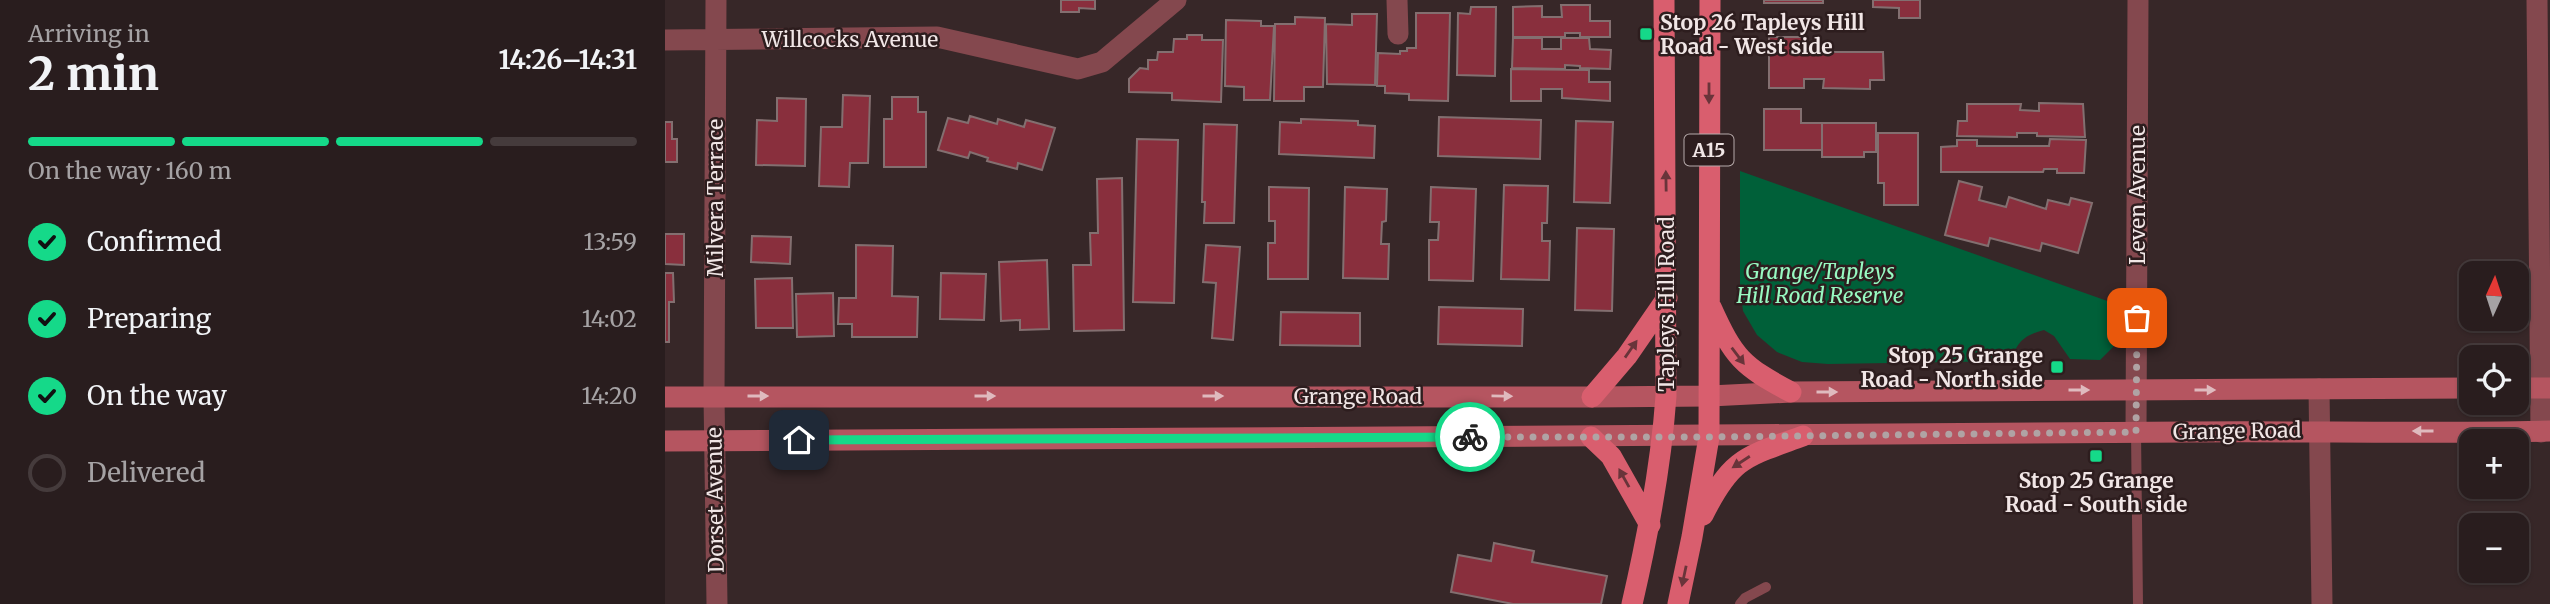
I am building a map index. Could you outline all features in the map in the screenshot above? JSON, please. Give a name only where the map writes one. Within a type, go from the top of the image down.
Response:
[{"type":"main road","name":"Tapleys Hill Road","points":[[1632,604],[1650,525],[1666,396],[1664,0]]},
{"type":"main road","name":"Tapleys Hill Road","points":[[1678,604],[1709,437],[1710,0]]},
{"type":"main road","points":[[1592,397],[1627,356],[1667,298]]},
{"type":"main road","points":[[1708,299],[1724,336],[1744,364],[1791,392]]},
{"type":"main road","name":"Grange Road","points":[[665,397],[1592,397],[1791,392],[2459,388]]},
{"type":"main road","name":"Grange Road","points":[[665,440],[2545,431]]},
{"type":"main road","points":[[1692,537],[1718,485],[1730,469],[1752,454],[1803,436]]},
{"type":"main road","points":[[1591,437],[1611,456],[1650,525]]},
{"type":"street","name":"Milvera Terrace","points":[[713,396],[716,0]]},
{"type":"street","name":"Willcocks Avenue","points":[[665,40],[937,37],[1078,69],[1102,62],[1176,0]]},
{"type":"street","points":[[1397,0],[1398,34]]},
{"type":"street","name":"Leven Avenue","points":[[2136,432],[2138,0]]},
{"type":"street","points":[[2537,0],[2545,431]]},
{"type":"street","points":[[2319,389],[2322,604]]},
{"type":"street","name":"Dorset Avenue","points":[[713,396],[717,604]]},
{"type":"lane","points":[[2136,432],[2138,604]]},
{"type":"lane","points":[[1740,604],[1745,598],[1766,587]]},
{"type":"green space","name":"Grange/Tapleys Hill Road Reserve","points":[[1740,171],[2113,303],[2114,346],[2100,360],[2070,359],[2054,336],[2044,330],[2022,340],[2010,361],[1828,364],[1802,362],[1777,352],[1757,335],[1743,311],[1740,287]]},
{"type":"building","points":[[1061,0],[1095,0],[1095,9],[1079,8],[1079,12],[1061,12]]},
{"type":"building","points":[[1764,0],[1823,0],[1823,3],[1764,3]]},
{"type":"building","points":[[1873,0],[1920,0],[1920,18],[1899,18],[1899,8],[1873,7]]},
{"type":"building","points":[[1561,5],[1590,5],[1590,21],[1610,21],[1610,37],[1580,37],[1580,33],[1565,33],[1565,37],[1513,37],[1513,7],[1542,6],[1542,17],[1562,17]]},
{"type":"building","points":[[1471,7],[1496,7],[1495,76],[1457,75],[1458,13],[1470,14]]},
{"type":"building","points":[[1416,13],[1450,13],[1448,101],[1409,100],[1409,94],[1385,93],[1385,86],[1377,86],[1378,53],[1400,54],[1400,51],[1407,51],[1407,48],[1416,48]]},
{"type":"building","points":[[1352,14],[1377,14],[1375,85],[1327,84],[1326,24],[1352,25]]},
{"type":"building","points":[[1295,17],[1325,18],[1323,87],[1304,87],[1304,101],[1274,101],[1275,24],[1295,24]]},
{"type":"building","points":[[1226,20],[1261,21],[1261,26],[1274,26],[1270,100],[1244,100],[1244,87],[1225,86]]},
{"type":"building","points":[[1187,35],[1202,35],[1202,40],[1223,40],[1221,102],[1172,100],[1172,93],[1129,92],[1129,79],[1140,68],[1148,69],[1148,60],[1157,60],[1158,52],[1173,52],[1174,39],[1187,39]]},
{"type":"building","points":[[1769,37],[1805,37],[1805,52],[1883,52],[1884,80],[1870,80],[1870,89],[1823,88],[1824,79],[1804,79],[1804,88],[1769,88]]},
{"type":"building","points":[[1513,38],[1542,38],[1542,49],[1561,49],[1561,38],[1589,38],[1590,49],[1611,50],[1610,69],[1565,65],[1565,69],[1512,68]]},
{"type":"building","points":[[1511,69],[1589,70],[1589,82],[1610,82],[1610,101],[1562,98],[1562,89],[1541,89],[1541,101],[1511,101]]},
{"type":"building","points":[[843,95],[870,96],[868,163],[850,163],[849,187],[819,186],[821,127],[842,127]]},
{"type":"building","points":[[892,97],[918,97],[918,112],[926,112],[926,167],[884,167],[884,119],[892,119]]},
{"type":"building","points":[[777,98],[806,99],[805,166],[756,165],[757,120],[777,121]]},
{"type":"building","points":[[2039,103],[2083,104],[2085,137],[2037,136],[2037,133],[2017,133],[2017,137],[1957,136],[1958,121],[1967,121],[1967,104],[2021,104],[2020,110],[2039,111]]},
{"type":"building","points":[[1764,109],[1801,109],[1801,123],[1822,123],[1822,150],[1764,150]]},
{"type":"building","points":[[970,116],[997,124],[998,119],[1024,127],[1026,120],[1055,128],[1042,170],[1018,163],[1017,169],[987,161],[988,158],[970,152],[968,158],[938,150],[948,118],[968,123]]},
{"type":"building","points":[[1439,117],[1541,120],[1540,159],[1438,156]]},
{"type":"building","points":[[1301,119],[1358,121],[1358,125],[1375,126],[1374,158],[1279,154],[1280,122],[1301,123]]},
{"type":"building","points":[[1576,121],[1613,122],[1610,203],[1574,202]]},
{"type":"building","points":[[665,122],[672,122],[672,139],[677,139],[677,162],[665,162]]},
{"type":"building","points":[[1822,123],[1876,123],[1876,152],[1864,152],[1864,157],[1822,157]]},
{"type":"building","points":[[1204,124],[1237,125],[1234,223],[1204,223]]},
{"type":"building","points":[[1878,133],[1918,133],[1918,205],[1884,205],[1884,183],[1878,183]]},
{"type":"building","points":[[1137,139],[1178,140],[1174,303],[1133,302]]},
{"type":"building","points":[[2050,139],[2086,140],[2084,173],[2057,173],[2057,169],[2044,169],[2043,172],[1941,172],[1941,147],[1957,146],[1957,140],[1977,140],[1977,146],[2049,146]]},
{"type":"building","points":[[1122,178],[1124,330],[1074,331],[1073,265],[1091,265],[1090,233],[1098,233],[1097,179]]},
{"type":"building","points":[[1959,181],[1982,187],[1979,200],[2006,207],[2009,197],[2046,209],[2048,200],[2069,205],[2071,198],[2092,203],[2078,253],[2042,243],[2040,251],[1990,238],[1988,246],[1945,235]]},
{"type":"building","points":[[1504,185],[1548,186],[1547,223],[1542,223],[1542,241],[1550,241],[1549,280],[1501,279]]},
{"type":"building","points":[[1269,187],[1309,188],[1308,279],[1268,279],[1268,243],[1275,243],[1275,221],[1269,221]]},
{"type":"building","points":[[1345,187],[1387,189],[1386,221],[1382,222],[1381,244],[1389,244],[1388,279],[1343,278]]},
{"type":"building","points":[[1431,187],[1476,189],[1473,281],[1429,280],[1429,240],[1438,240],[1439,222],[1430,222]]},
{"type":"building","points":[[1577,228],[1614,229],[1612,311],[1575,310]]},
{"type":"building","points":[[665,234],[684,234],[684,265],[665,264]]},
{"type":"building","points":[[752,236],[791,237],[790,264],[751,262]]},
{"type":"building","points":[[856,245],[893,246],[892,296],[918,297],[917,337],[852,337],[852,324],[838,324],[839,298],[856,298]]},
{"type":"building","points":[[1206,245],[1240,247],[1233,340],[1212,338],[1216,283],[1203,282]]},
{"type":"building","points":[[1047,260],[1049,329],[1020,330],[1020,320],[1001,321],[999,262]]},
{"type":"building","points":[[665,273],[673,273],[674,302],[669,302],[669,342],[665,342]]},
{"type":"building","points":[[941,273],[986,274],[984,320],[940,319]]},
{"type":"building","points":[[792,278],[793,328],[756,328],[755,279]]},
{"type":"building","points":[[833,293],[834,336],[797,337],[796,294]]},
{"type":"building","points":[[1439,307],[1523,309],[1522,346],[1438,344]]},
{"type":"building","points":[[1281,312],[1360,313],[1360,346],[1280,345]]},
{"type":"building","points":[[1494,543],[1534,551],[1532,562],[1607,576],[1601,604],[1513,604],[1451,592],[1458,555],[1491,561]]},
{"type":"way so far","points":[[1470,437],[2136,432],[2137,318]]},
{"type":"place","name":"Stop 26 Tapleys Hill Road - West side","points":[[1646,34]]},
{"type":"place","name":"Stop 25 Grange Road - North side","points":[[2057,367]]},
{"type":"place","name":"Stop 25 Grange Road - South side","points":[[2096,456]]},
{"type":"route","points":[[799,440],[1329,435],[1470,437]]}]
